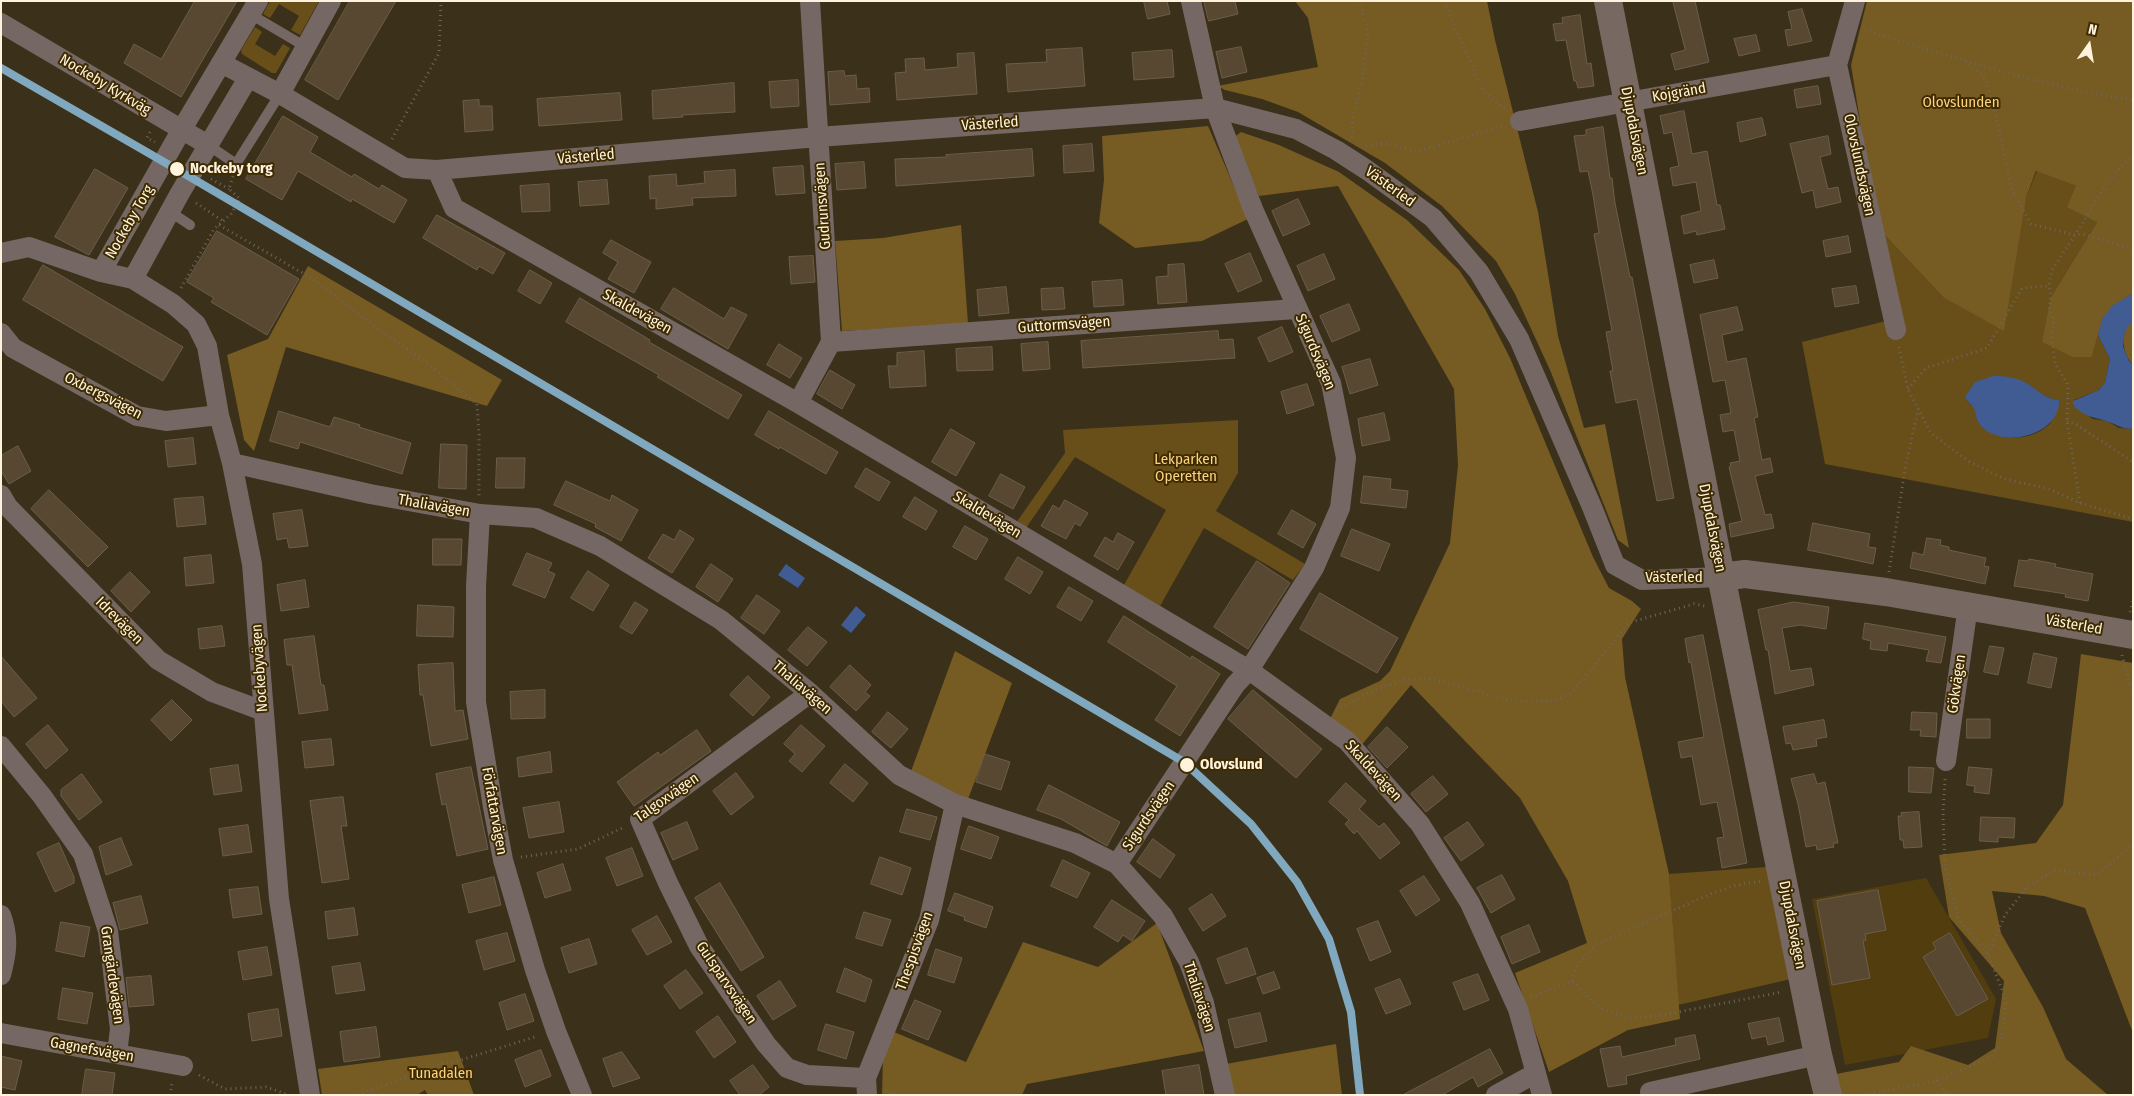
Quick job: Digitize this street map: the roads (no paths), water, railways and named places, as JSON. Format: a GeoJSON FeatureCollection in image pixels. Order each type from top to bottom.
{"type":"FeatureCollection","features":[{"type":"Feature","properties":{"kind":"street"},"geometry":{"type":"LineString","coordinates":[[280,94],[331,1]]}},
{"type":"Feature","properties":{"kind":"street","name":"Gudrunsvägen"},"geometry":{"type":"LineString","coordinates":[[810,1],[831,342]]}},
{"type":"Feature","properties":{"kind":"street","name":"Sigurdsvägen"},"geometry":{"type":"LineString","coordinates":[[1117,864],[1235,684],[1249,670],[1314,568],[1340,508],[1346,458],[1331,383],[1253,209],[1215,108],[1191,1]]}},
{"type":"Feature","properties":{"kind":"street","name":"Djupdalsvägen"},"geometry":{"type":"LineString","coordinates":[[1608,1],[1721,577],[1828,1095]]}},
{"type":"Feature","properties":{"kind":"street","name":"Olovslundsvägen"},"geometry":{"type":"LineString","coordinates":[[1855,1],[1837,65],[1896,330]]}},
{"type":"Feature","properties":{"kind":"street","name":"Nockeby Torg"},"geometry":{"type":"LineString","coordinates":[[248,78],[132,279],[101,272],[254,8]]}},
{"type":"Feature","properties":{"kind":"street","name":"Nockeby Kyrkväg"},"geometry":{"type":"LineString","coordinates":[[1,23],[208,145]]}},
{"type":"Feature","properties":{"kind":"street"},"geometry":{"type":"LineString","coordinates":[[221,63],[280,94],[405,168],[437,170]]}},
{"type":"Feature","properties":{"kind":"street","name":"Kojgränd"},"geometry":{"type":"LineString","coordinates":[[1520,121],[1837,65]]}},
{"type":"Feature","properties":{"kind":"street","name":"Västerled"},"geometry":{"type":"LineString","coordinates":[[437,170],[818,137],[1215,108],[1296,129],[1344,149],[1371,173],[1433,218],[1479,272],[1518,340],[1615,565],[1642,580],[1721,577],[1746,574],[1886,592],[2129,634]]}},
{"type":"Feature","properties":{"kind":"street","name":"Skaldevägen"},"geometry":{"type":"LineString","coordinates":[[437,170],[454,208],[798,403],[1249,670],[1347,740],[1420,824],[1470,903],[1515,1002],[1542,1095]]}},
{"type":"Feature","properties":{"kind":"street"},"geometry":{"type":"LineString","coordinates":[[1,253],[29,247],[101,272]]}},
{"type":"Feature","properties":{"kind":"street","name":"Nockebyvägen"},"geometry":{"type":"LineString","coordinates":[[132,279],[172,304],[196,324],[206,346],[219,416],[232,463],[252,564],[279,898],[310,1095]]}},
{"type":"Feature","properties":{"kind":"street","name":"Guttormsvägen"},"geometry":{"type":"LineString","coordinates":[[831,342],[1296,308]]}},
{"type":"Feature","properties":{"kind":"street","name":"Oxbergsvägen"},"geometry":{"type":"LineString","coordinates":[[1,333],[13,348],[137,416],[166,421],[219,416]]}},
{"type":"Feature","properties":{"kind":"street"},"geometry":{"type":"LineString","coordinates":[[798,403],[831,342]]}},
{"type":"Feature","properties":{"kind":"street","name":"Thaliavägen"},"geometry":{"type":"LineString","coordinates":[[232,463],[370,494],[480,514],[536,518],[600,546],[721,620],[810,693],[899,775],[955,804],[1075,843],[1117,864],[1163,916],[1189,962],[1204,1004],[1225,1095]]}},
{"type":"Feature","properties":{"kind":"street","name":"Idrevägen"},"geometry":{"type":"LineString","coordinates":[[1,495],[8,507],[158,660],[212,692],[263,711]]}},
{"type":"Feature","properties":{"kind":"street","name":"Författarvägen"},"geometry":{"type":"LineString","coordinates":[[480,514],[476,586],[476,702],[503,860],[535,970],[556,1031],[582,1095]]}},
{"type":"Feature","properties":{"kind":"street","name":"Gökvägen"},"geometry":{"type":"LineString","coordinates":[[1946,761],[1968,606]]}},
{"type":"Feature","properties":{"kind":"street","name":"Talgoxvägen"},"geometry":{"type":"LineString","coordinates":[[640,819],[810,693]]}},
{"type":"Feature","properties":{"kind":"street","name":"Grangärdevägen"},"geometry":{"type":"LineString","coordinates":[[1,746],[42,796],[83,854],[108,931],[120,1029],[117,1054]]}},
{"type":"Feature","properties":{"kind":"street","name":"Thespisvägen"},"geometry":{"type":"LineString","coordinates":[[867,1086],[929,920],[955,804]]}},
{"type":"Feature","properties":{"kind":"street","name":"Gulsparvsvägen"},"geometry":{"type":"LineString","coordinates":[[640,819],[668,883],[699,946],[766,1044],[787,1068],[807,1075],[867,1086]]}},
{"type":"Feature","properties":{"kind":"street"},"geometry":{"type":"LineString","coordinates":[[1,914],[7,932],[6,956],[1,974]]}},
{"type":"Feature","properties":{"kind":"street","name":"Gagnefsvägen"},"geometry":{"type":"LineString","coordinates":[[1,1034],[183,1066]]}},
{"type":"Feature","properties":{"kind":"street"},"geometry":{"type":"LineString","coordinates":[[1650,1092],[1818,1054]]}},
{"type":"Feature","properties":{"kind":"street"},"geometry":{"type":"LineString","coordinates":[[1496,1095],[1536,1073]]}},
{"type":"Feature","properties":{"kind":"lane"},"geometry":{"type":"LineString","coordinates":[[254,8],[306,47]]}},
{"type":"Feature","properties":{"kind":"lane"},"geometry":{"type":"LineString","coordinates":[[208,145],[236,164],[280,94]]}},
{"type":"Feature","properties":{"kind":"lane"},"geometry":{"type":"LineString","coordinates":[[169,212],[190,224]]}},
{"type":"Feature","properties":{"kind":"water"},"geometry":{"type":"Polygon","coordinates":[[[2133,293],[2133,320],[2125,331],[2123,346],[2129,361],[2133,365],[2133,429],[2129,429],[2084,414],[2073,405],[2073,401],[2099,390],[2105,382],[2110,359],[2098,335],[2102,319],[2112,306],[2133,293]]]}},
{"type":"Feature","properties":{"kind":"water"},"geometry":{"type":"Polygon","coordinates":[[[1993,376],[2020,380],[2046,396],[2059,400],[2057,412],[2050,423],[2027,436],[2013,438],[1988,432],[1977,420],[1973,407],[1965,397],[1975,382],[1993,376]]]}},
{"type":"Feature","properties":{"kind":"water"},"geometry":{"type":"Polygon","coordinates":[[[786,564],[805,578],[798,588],[778,575],[786,564]]]}},
{"type":"Feature","properties":{"kind":"water"},"geometry":{"type":"Polygon","coordinates":[[[856,606],[866,615],[851,633],[841,625],[856,606]]]}},
{"type":"Feature","properties":{"kind":"place","name":"Nockeby torg"},"geometry":{"type":"Point","coordinates":[177,169]}},
{"type":"Feature","properties":{"kind":"place","name":"Olovslund"},"geometry":{"type":"Point","coordinates":[1187,765]}},
{"type":"Feature","properties":{"kind":"park label","name":"Olovslunden"},"geometry":{"type":"Point","coordinates":[1961,103]}},
{"type":"Feature","properties":{"kind":"park label","name":"Lekparken Operetten"},"geometry":{"type":"Point","coordinates":[1186,468]}},
{"type":"Feature","properties":{"kind":"park label","name":"Tunadalen"},"geometry":{"type":"Point","coordinates":[441,1074]}}]}
